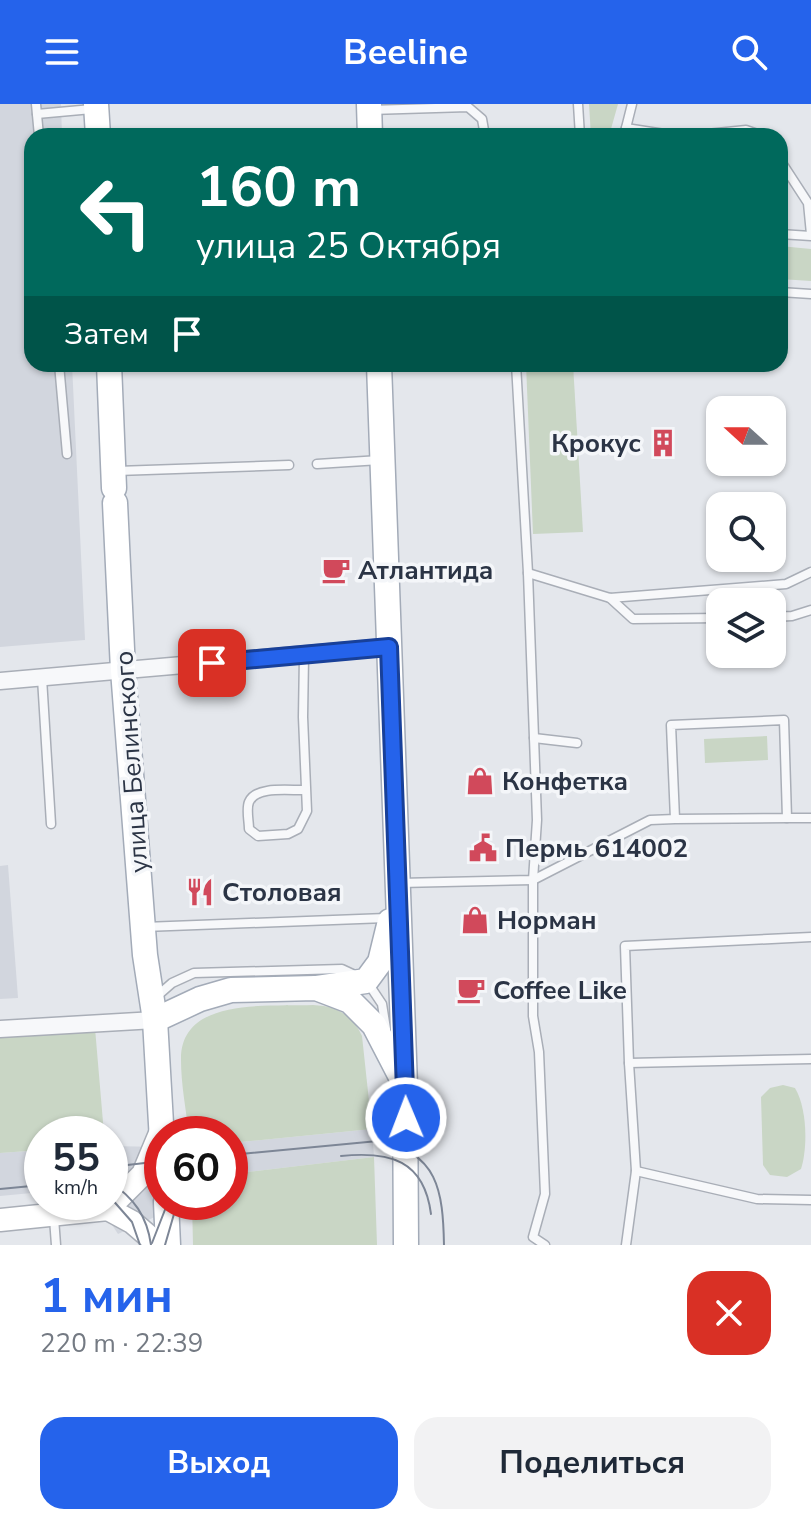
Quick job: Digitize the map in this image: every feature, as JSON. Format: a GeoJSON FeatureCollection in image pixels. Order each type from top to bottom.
{"type":"FeatureCollection","features":[{"type":"Feature","properties":{"kind":"main road"},"geometry":{"type":"LineString","coordinates":[[96,106],[97,128]]}},
{"type":"Feature","properties":{"kind":"main road"},"geometry":{"type":"LineString","coordinates":[[369,107],[370,128]]}},
{"type":"Feature","properties":{"kind":"main road","name":"улица Белинского"},"geometry":{"type":"LineString","coordinates":[[109,372],[123,670],[161,1116]]}},
{"type":"Feature","properties":{"kind":"main road"},"geometry":{"type":"LineString","coordinates":[[379,372],[398,883],[395,917],[405,1086],[406,1245]]}},
{"type":"Feature","properties":{"kind":"main road"},"geometry":{"type":"LineString","coordinates":[[154,1010],[231,990],[316,988],[366,981],[380,962],[395,917]]}},
{"type":"Feature","properties":{"kind":"main road"},"geometry":{"type":"LineString","coordinates":[[316,988],[350,1001],[374,1025],[391,1053],[405,1086]]}},
{"type":"Feature","properties":{"kind":"main road"},"geometry":{"type":"LineString","coordinates":[[128,1189],[144,1172]]}},
{"type":"Feature","properties":{"kind":"main road"},"geometry":{"type":"LineString","coordinates":[[0,1220],[24,1217]]}},
{"type":"Feature","properties":{"kind":"main road"},"geometry":{"type":"LineString","coordinates":[[128,1220],[159,1245]]}},
{"type":"Feature","properties":{"kind":"main road"},"geometry":{"type":"LineString","coordinates":[[167,1220],[168,1245]]}},
{"type":"Feature","properties":{"kind":"street"},"geometry":{"type":"LineString","coordinates":[[0,681],[389,647]]}},
{"type":"Feature","properties":{"kind":"street"},"geometry":{"type":"LineString","coordinates":[[0,1029],[154,1010]]}},
{"type":"Feature","properties":{"kind":"lane"},"geometry":{"type":"LineString","coordinates":[[36,104],[38,128]]}},
{"type":"Feature","properties":{"kind":"lane"},"geometry":{"type":"LineString","coordinates":[[578,104],[580,128]]}},
{"type":"Feature","properties":{"kind":"lane"},"geometry":{"type":"LineString","coordinates":[[626,128],[632,104]]}},
{"type":"Feature","properties":{"kind":"lane"},"geometry":{"type":"LineString","coordinates":[[37,114],[96,106]]}},
{"type":"Feature","properties":{"kind":"lane"},"geometry":{"type":"LineString","coordinates":[[369,107],[468,107],[482,119],[484,128]]}},
{"type":"Feature","properties":{"kind":"lane"},"geometry":{"type":"LineString","coordinates":[[788,171],[810,202],[811,235],[788,234]]}},
{"type":"Feature","properties":{"kind":"lane"},"geometry":{"type":"LineString","coordinates":[[788,293],[811,294]]}},
{"type":"Feature","properties":{"kind":"lane"},"geometry":{"type":"LineString","coordinates":[[60,372],[67,454]]}},
{"type":"Feature","properties":{"kind":"lane"},"geometry":{"type":"LineString","coordinates":[[516,372],[537,820],[533,880],[533,1016],[539,1052],[545,1194],[533,1237],[545,1245]]}},
{"type":"Feature","properties":{"kind":"lane"},"geometry":{"type":"LineString","coordinates":[[317,464],[382,459]]}},
{"type":"Feature","properties":{"kind":"lane"},"geometry":{"type":"LineString","coordinates":[[114,487],[289,465]]}},
{"type":"Feature","properties":{"kind":"lane"},"geometry":{"type":"LineString","coordinates":[[528,573],[610,598],[786,584],[811,572]]}},
{"type":"Feature","properties":{"kind":"lane"},"geometry":{"type":"LineString","coordinates":[[659,581],[662,593]]}},
{"type":"Feature","properties":{"kind":"lane"},"geometry":{"type":"LineString","coordinates":[[610,598],[633,619],[706,618]]}},
{"type":"Feature","properties":{"kind":"lane"},"geometry":{"type":"LineString","coordinates":[[786,616],[811,610]]}},
{"type":"Feature","properties":{"kind":"lane"},"geometry":{"type":"LineString","coordinates":[[304,656],[307,811],[298,829],[288,834],[258,836],[249,829],[248,803],[253,796],[262,792],[306,790]]}},
{"type":"Feature","properties":{"kind":"lane"},"geometry":{"type":"LineString","coordinates":[[42,677],[51,824]]}},
{"type":"Feature","properties":{"kind":"lane"},"geometry":{"type":"LineString","coordinates":[[675,819],[671,725],[784,720],[787,818]]}},
{"type":"Feature","properties":{"kind":"lane"},"geometry":{"type":"LineString","coordinates":[[534,738],[577,743]]}},
{"type":"Feature","properties":{"kind":"lane"},"geometry":{"type":"LineString","coordinates":[[398,883],[533,880],[650,820],[811,818]]}},
{"type":"Feature","properties":{"kind":"lane"},"geometry":{"type":"LineString","coordinates":[[143,927],[395,917]]}},
{"type":"Feature","properties":{"kind":"lane"},"geometry":{"type":"LineString","coordinates":[[626,1245],[636,1171],[625,946],[811,937]]}},
{"type":"Feature","properties":{"kind":"lane"},"geometry":{"type":"LineString","coordinates":[[154,1010],[172,983],[194,973],[342,969],[366,981],[382,1004],[391,1053]]}},
{"type":"Feature","properties":{"kind":"lane"},"geometry":{"type":"LineString","coordinates":[[629,1063],[811,1059]]}},
{"type":"Feature","properties":{"kind":"lane"},"geometry":{"type":"LineString","coordinates":[[636,1171],[757,1199],[811,1200]]}},
{"type":"Feature","properties":{"kind":"lane"},"geometry":{"type":"LineString","coordinates":[[54,1220],[56,1245]]}},
{"type":"Feature","properties":{"kind":"shaded area"},"geometry":{"type":"Polygon","coordinates":[[[0,104],[61,104],[62,128],[24,128],[24,372],[72,372],[85,640],[0,647],[0,104]]]}},
{"type":"Feature","properties":{"kind":"shaded area"},"geometry":{"type":"Polygon","coordinates":[[[8,865],[18,998],[0,999],[0,866],[8,865]]]}},
{"type":"Feature","properties":{"kind":"shaded area"},"geometry":{"type":"Polygon","coordinates":[[[372,1129],[374,1157],[248,1172],[248,1141],[372,1129]]]}},
{"type":"Feature","properties":{"kind":"shaded area"},"geometry":{"type":"Polygon","coordinates":[[[128,1146],[144,1147],[144,1220],[148,1220],[118,1234],[109,1220],[128,1220],[128,1146]]]}},
{"type":"Feature","properties":{"kind":"shaded area"},"geometry":{"type":"Polygon","coordinates":[[[24,1151],[24,1194],[0,1196],[0,1153],[24,1151]]]}},
{"type":"Feature","properties":{"kind":"green space"},"geometry":{"type":"Polygon","coordinates":[[[589,104],[618,104],[611,128],[590,128],[589,104]]]}},
{"type":"Feature","properties":{"kind":"green space"},"geometry":{"type":"Polygon","coordinates":[[[788,247],[811,249],[811,281],[788,280],[788,247]]]}},
{"type":"Feature","properties":{"kind":"green space"},"geometry":{"type":"Polygon","coordinates":[[[526,372],[573,372],[583,532],[533,534],[526,372]]]}},
{"type":"Feature","properties":{"kind":"green space"},"geometry":{"type":"Polygon","coordinates":[[[767,736],[768,760],[705,763],[704,739],[767,736]]]}},
{"type":"Feature","properties":{"kind":"green space"},"geometry":{"type":"Polygon","coordinates":[[[252,1006],[329,1007],[353,1022],[362,1036],[372,1129],[248,1141],[248,1116],[187,1116],[181,1060],[185,1039],[195,1025],[211,1015],[252,1006]]]}},
{"type":"Feature","properties":{"kind":"green space"},"geometry":{"type":"Polygon","coordinates":[[[95,1028],[102,1116],[24,1116],[24,1151],[0,1153],[0,1036],[95,1028]]]}},
{"type":"Feature","properties":{"kind":"green space"},"geometry":{"type":"Polygon","coordinates":[[[783,1085],[795,1088],[802,1106],[805,1128],[801,1169],[787,1177],[770,1175],[763,1165],[761,1097],[770,1088],[783,1085]]]}},
{"type":"Feature","properties":{"kind":"green space"},"geometry":{"type":"Polygon","coordinates":[[[374,1157],[377,1245],[193,1245],[192,1220],[248,1220],[248,1172],[374,1157]]]}},
{"type":"Feature","properties":{"kind":"tram line"},"geometry":{"type":"LineString","coordinates":[[248,1153],[378,1141],[398,1146],[413,1154],[433,1177],[442,1208],[444,1245]]}},
{"type":"Feature","properties":{"kind":"tram line"},"geometry":{"type":"LineString","coordinates":[[341,1156],[375,1155],[402,1163],[421,1181],[431,1214]]}},
{"type":"Feature","properties":{"kind":"tram line"},"geometry":{"type":"LineString","coordinates":[[128,1165],[144,1163]]}},
{"type":"Feature","properties":{"kind":"tram line"},"geometry":{"type":"LineString","coordinates":[[0,1189],[24,1187]]}},
{"type":"Feature","properties":{"kind":"tram line"},"geometry":{"type":"LineString","coordinates":[[128,1197],[146,1225],[151,1245]]}},
{"type":"Feature","properties":{"kind":"tram line"},"geometry":{"type":"LineString","coordinates":[[128,1217],[140,1245]]}},
{"type":"Feature","properties":{"kind":"tram line"},"geometry":{"type":"LineString","coordinates":[[152,1243],[161,1220]]}},
{"type":"Feature","properties":{"kind":"tram line"},"geometry":{"type":"LineString","coordinates":[[165,1245],[172,1220]]}},
{"type":"Feature","properties":{"kind":"place","name":"Крокус"},"geometry":{"type":"Point","coordinates":[663,443]}},
{"type":"Feature","properties":{"kind":"place","name":"Атлантида"},"geometry":{"type":"Point","coordinates":[336,570]}},
{"type":"Feature","properties":{"kind":"place","name":"Конфетка"},"geometry":{"type":"Point","coordinates":[480,781]}},
{"type":"Feature","properties":{"kind":"place","name":"Пермь 614002"},"geometry":{"type":"Point","coordinates":[483,848]}},
{"type":"Feature","properties":{"kind":"place","name":"Столовая"},"geometry":{"type":"Point","coordinates":[200,892]}},
{"type":"Feature","properties":{"kind":"place","name":"Норман"},"geometry":{"type":"Point","coordinates":[475,920]}},
{"type":"Feature","properties":{"kind":"place","name":"Coffee Like"},"geometry":{"type":"Point","coordinates":[471,990]}},
{"type":"Feature","properties":{"kind":"route"},"geometry":{"type":"LineString","coordinates":[[212,663],[389,647],[406,1118]]}}]}
